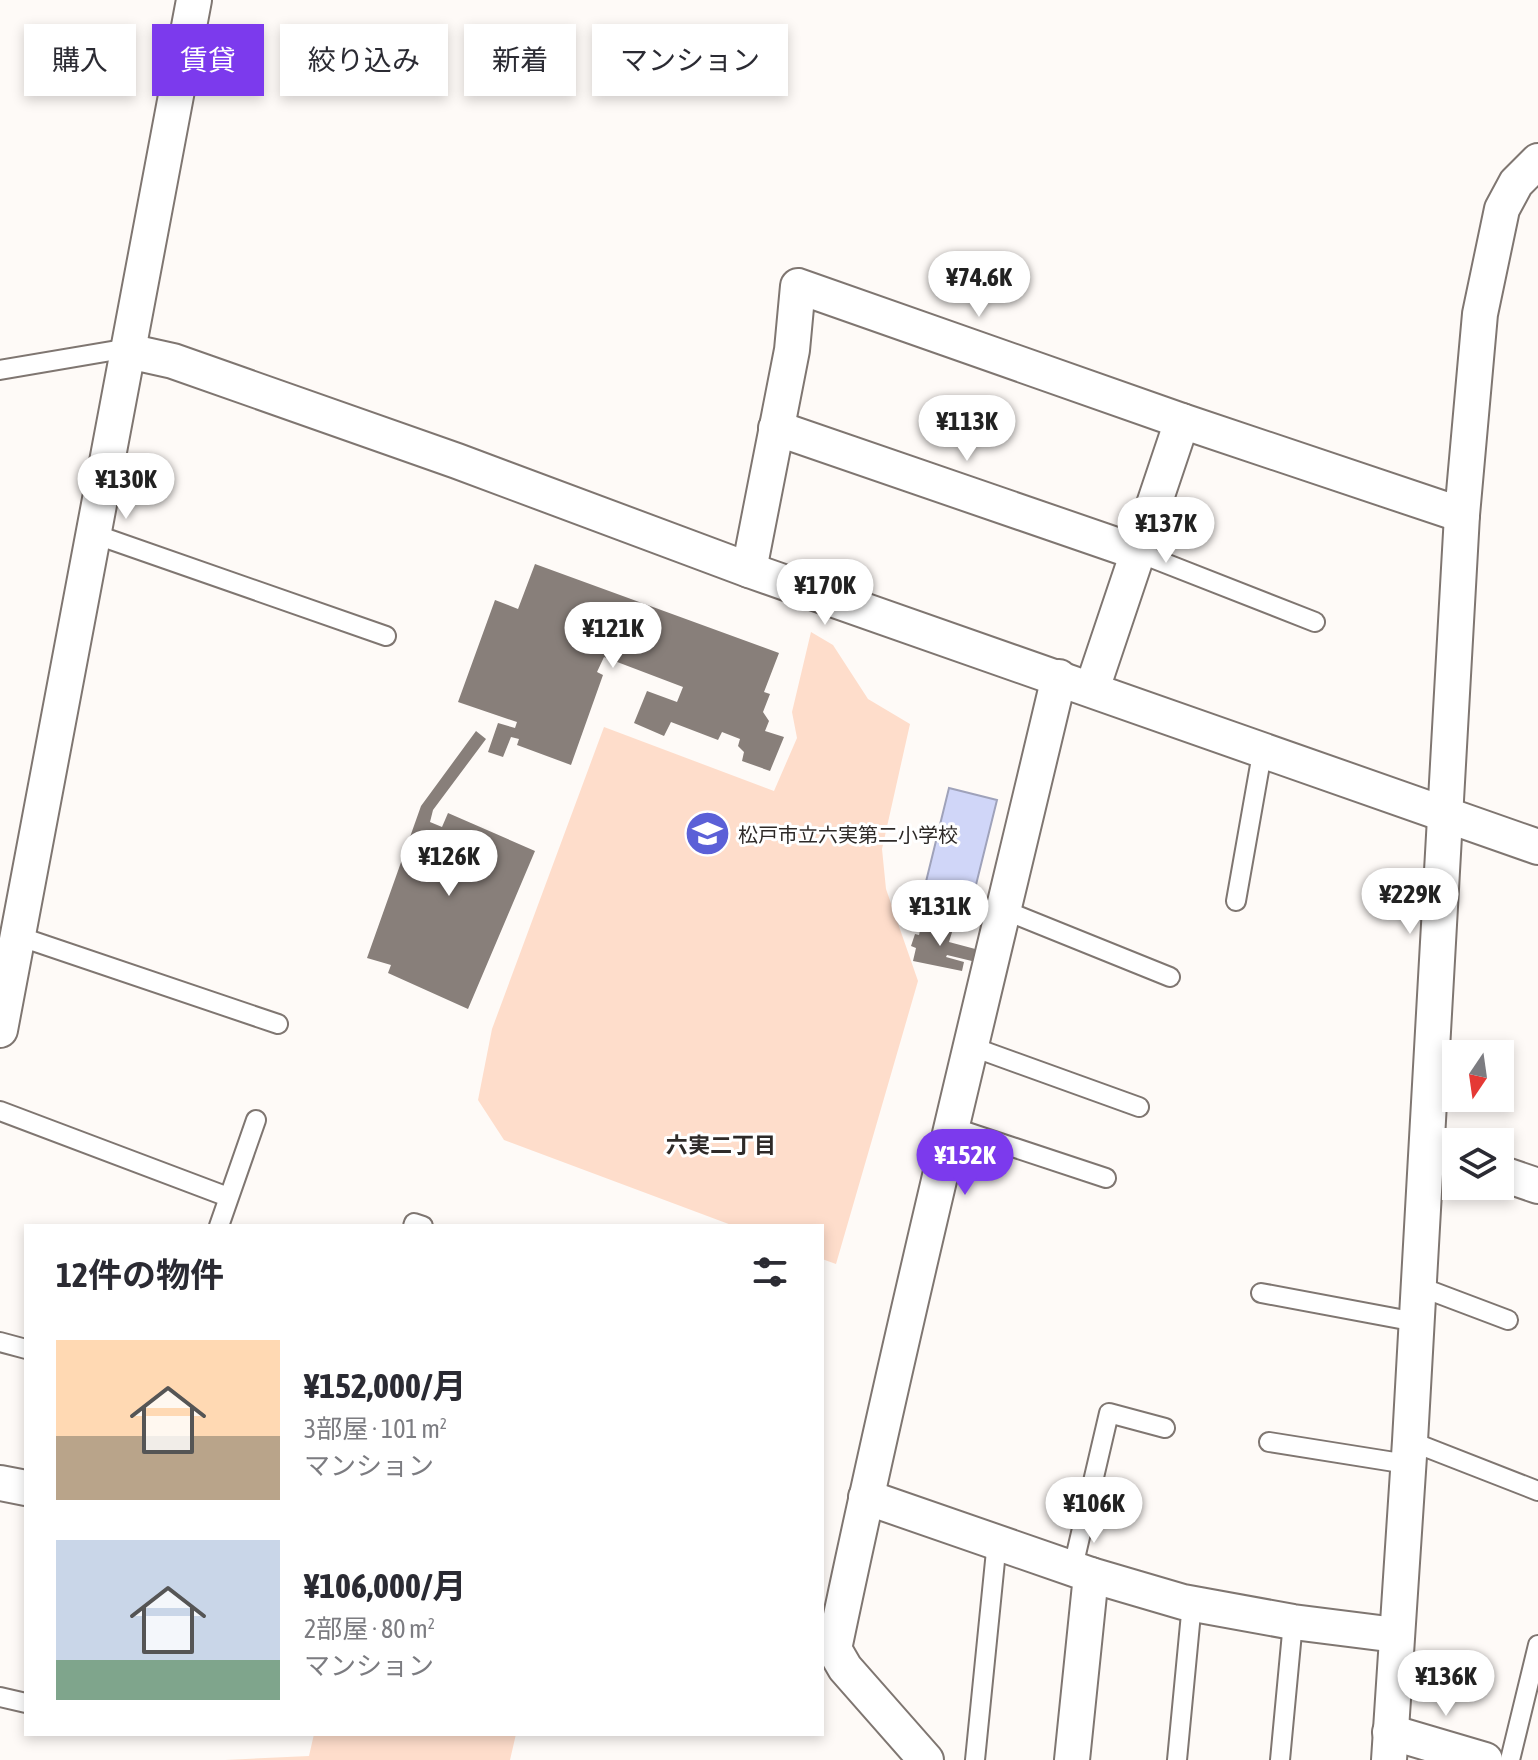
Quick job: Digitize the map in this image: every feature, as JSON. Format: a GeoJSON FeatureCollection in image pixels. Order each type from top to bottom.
{"type":"FeatureCollection","features":[{"type":"Feature","properties":{"kind":"street"},"geometry":{"type":"LineString","coordinates":[[0,1030],[194,0]]}},
{"type":"Feature","properties":{"kind":"street"},"geometry":{"type":"LineString","coordinates":[[1485,1760],[1390,1746],[1418,1286],[1441,1152],[1447,813],[1462,515],[1480,314],[1502,209],[1516,183],[1538,161]]}},
{"type":"Feature","properties":{"kind":"street"},"geometry":{"type":"LineString","coordinates":[[749,570],[792,350],[798,286],[1182,421],[1462,515]]}},
{"type":"Feature","properties":{"kind":"street"},"geometry":{"type":"LineString","coordinates":[[128,349],[188,366],[457,461],[749,570],[1538,847]]}},
{"type":"Feature","properties":{"kind":"street"},"geometry":{"type":"LineString","coordinates":[[1092,689],[1182,421]]}},
{"type":"Feature","properties":{"kind":"street"},"geometry":{"type":"LineString","coordinates":[[776,428],[1139,553]]}},
{"type":"Feature","properties":{"kind":"street"},"geometry":{"type":"LineString","coordinates":[[926,1760],[828,1648],[1059,677]]}},
{"type":"Feature","properties":{"kind":"street"},"geometry":{"type":"LineString","coordinates":[[1514,1178],[1538,1186]]}},
{"type":"Feature","properties":{"kind":"street"},"geometry":{"type":"LineString","coordinates":[[0,1483],[24,1488]]}},
{"type":"Feature","properties":{"kind":"street"},"geometry":{"type":"LineString","coordinates":[[866,1497],[1082,1571],[1192,1603],[1293,1622],[1396,1635]]}},
{"type":"Feature","properties":{"kind":"street"},"geometry":{"type":"LineString","coordinates":[[1072,1760],[1082,1571]]}},
{"type":"Feature","properties":{"kind":"lane"},"geometry":{"type":"LineString","coordinates":[[0,370],[128,349]]}},
{"type":"Feature","properties":{"kind":"lane"},"geometry":{"type":"LineString","coordinates":[[94,534],[386,636]]}},
{"type":"Feature","properties":{"kind":"lane"},"geometry":{"type":"LineString","coordinates":[[1139,553],[1315,622]]}},
{"type":"Feature","properties":{"kind":"lane"},"geometry":{"type":"LineString","coordinates":[[1236,901],[1263,748]]}},
{"type":"Feature","properties":{"kind":"lane"},"geometry":{"type":"LineString","coordinates":[[1004,910],[1170,977]]}},
{"type":"Feature","properties":{"kind":"lane"},"geometry":{"type":"LineString","coordinates":[[18,936],[278,1024]]}},
{"type":"Feature","properties":{"kind":"lane"},"geometry":{"type":"LineString","coordinates":[[970,1046],[1139,1107]]}},
{"type":"Feature","properties":{"kind":"lane"},"geometry":{"type":"LineString","coordinates":[[0,1111],[228,1197]]}},
{"type":"Feature","properties":{"kind":"lane"},"geometry":{"type":"LineString","coordinates":[[220,1224],[256,1120]]}},
{"type":"Feature","properties":{"kind":"lane"},"geometry":{"type":"LineString","coordinates":[[952,1127],[1106,1178]]}},
{"type":"Feature","properties":{"kind":"lane"},"geometry":{"type":"LineString","coordinates":[[1418,1286],[1508,1320]]}},
{"type":"Feature","properties":{"kind":"lane"},"geometry":{"type":"LineString","coordinates":[[1261,1293],[1416,1322]]}},
{"type":"Feature","properties":{"kind":"lane"},"geometry":{"type":"LineString","coordinates":[[0,1342],[24,1348]]}},
{"type":"Feature","properties":{"kind":"lane"},"geometry":{"type":"LineString","coordinates":[[1082,1571],[1109,1413],[1165,1428]]}},
{"type":"Feature","properties":{"kind":"lane"},"geometry":{"type":"LineString","coordinates":[[1269,1442],[1408,1452],[1538,1491]]}},
{"type":"Feature","properties":{"kind":"lane"},"geometry":{"type":"LineString","coordinates":[[975,1760],[997,1541]]}},
{"type":"Feature","properties":{"kind":"lane"},"geometry":{"type":"LineString","coordinates":[[1177,1760],[1192,1603]]}},
{"type":"Feature","properties":{"kind":"lane"},"geometry":{"type":"LineString","coordinates":[[1280,1760],[1293,1622]]}},
{"type":"Feature","properties":{"kind":"lane"},"geometry":{"type":"LineString","coordinates":[[1510,1760],[1538,1645]]}},
{"type":"Feature","properties":{"kind":"lane"},"geometry":{"type":"LineString","coordinates":[[0,1697],[24,1703]]}},
{"type":"Feature","properties":{"kind":"shaded area"},"geometry":{"type":"Polygon","coordinates":[[[811,632],[833,645],[868,699],[910,724],[882,849],[886,889],[918,981],[836,1264],[824,1260],[824,1224],[729,1224],[504,1140],[478,1100],[492,1029],[604,727],[774,791],[797,738],[792,712],[811,632]]]}},
{"type":"Feature","properties":{"kind":"shaded area"},"geometry":{"type":"Polygon","coordinates":[[[314,1736],[516,1736],[510,1760],[225,1760],[309,1756],[314,1736]]]}},
{"type":"Feature","properties":{"kind":"water"},"geometry":{"type":"Polygon","coordinates":[[[949,788],[997,800],[968,917],[920,906],[949,788]]]}},
{"type":"Feature","properties":{"kind":"building"},"geometry":{"type":"Polygon","coordinates":[[[535,564],[779,653],[764,692],[770,694],[763,712],[769,721],[765,731],[784,737],[770,771],[742,761],[744,752],[738,746],[740,739],[722,732],[718,740],[671,722],[664,736],[634,723],[647,691],[677,702],[683,687],[604,657],[597,672],[603,675],[571,765],[517,745],[519,739],[511,737],[503,757],[488,752],[498,723],[515,728],[517,722],[458,702],[495,600],[518,609],[535,564]]]}},
{"type":"Feature","properties":{"kind":"building"},"geometry":{"type":"Polygon","coordinates":[[[476,731],[486,739],[433,810],[430,822],[442,827],[448,813],[535,851],[468,1009],[388,973],[391,965],[367,958],[421,806],[476,731]]]}},
{"type":"Feature","properties":{"kind":"building"},"geometry":{"type":"Polygon","coordinates":[[[922,922],[953,929],[949,942],[979,950],[976,962],[947,955],[964,962],[962,971],[913,961],[916,948],[911,946],[915,934],[919,935],[922,922]]]}},
{"type":"Feature","properties":{"kind":"place","name":"松戸市立六実第二小学校"},"geometry":{"type":"Point","coordinates":[707,834]}},
{"type":"Feature","properties":{"kind":"district","name":"六実二丁目"},"geometry":{"type":"Point","coordinates":[721,1145]}}]}
